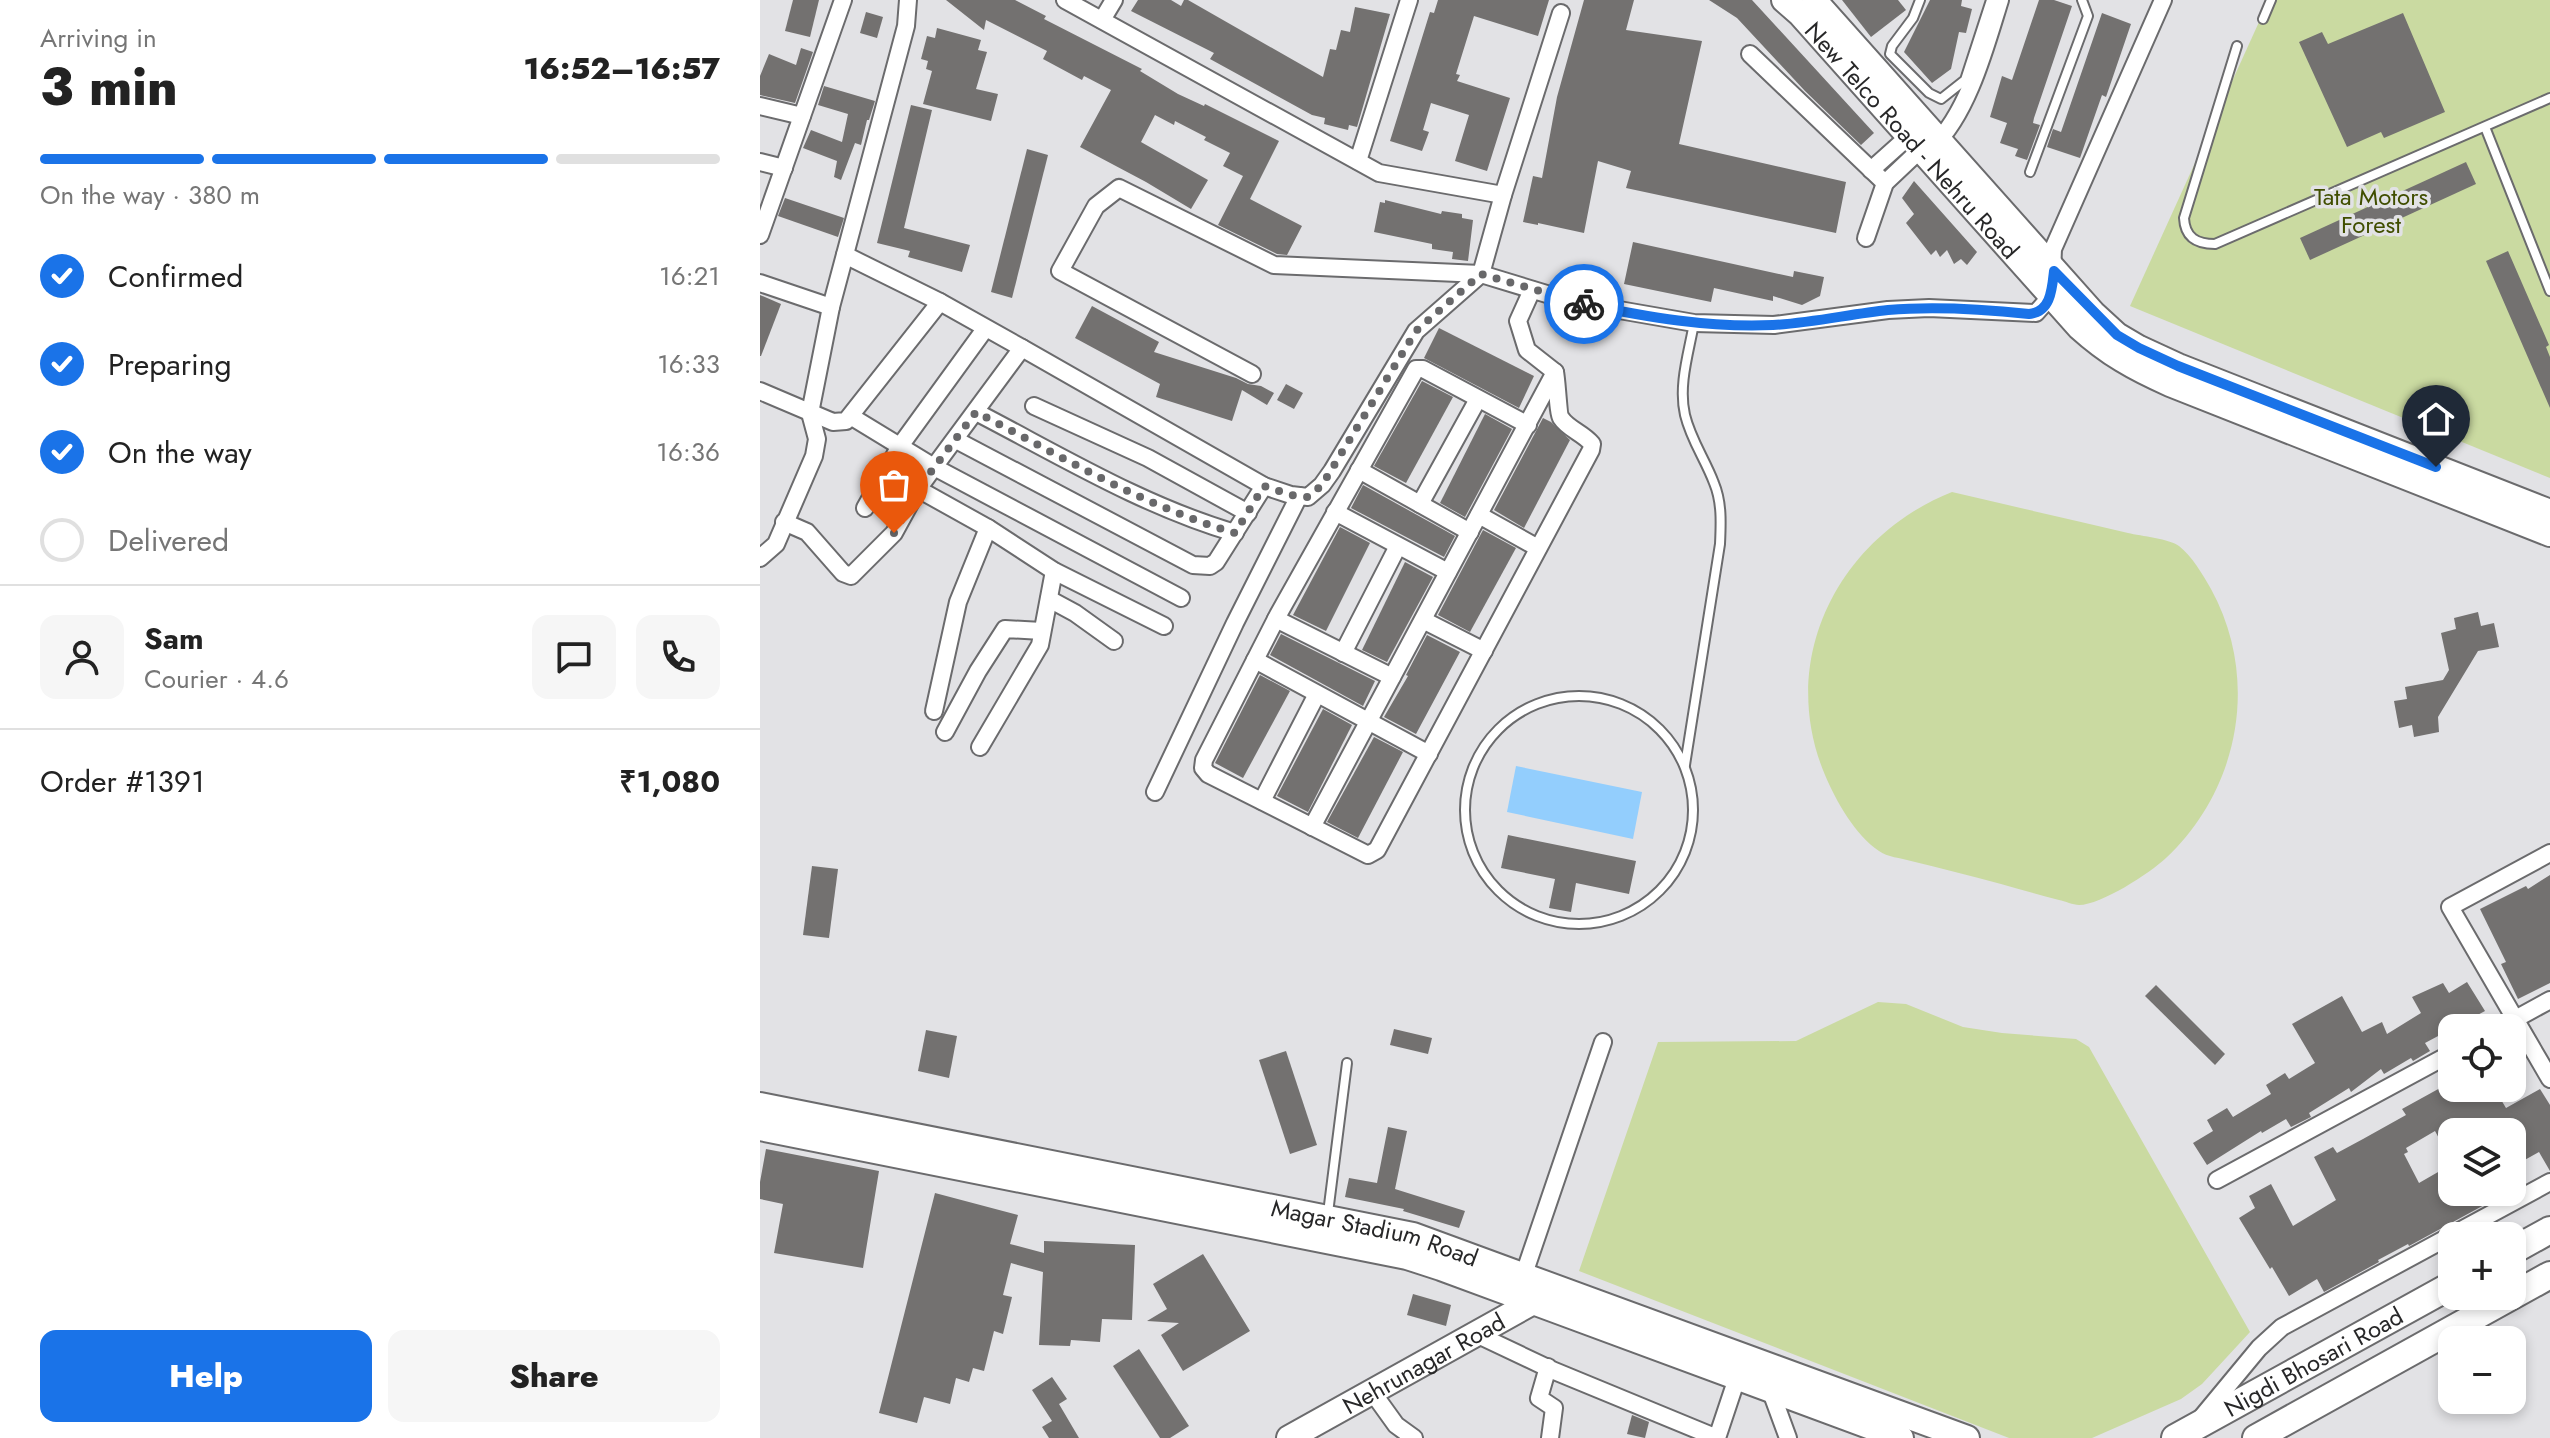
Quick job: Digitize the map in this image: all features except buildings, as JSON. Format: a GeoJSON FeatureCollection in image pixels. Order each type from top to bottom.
{"type":"FeatureCollection","features":[{"type":"Feature","properties":{"kind":"main road"},"geometry":{"type":"LineString","coordinates":[[2526,1243],[2550,1230]]}},
{"type":"Feature","properties":{"kind":"main road","name":"Nigdi Bhosari Road"},"geometry":{"type":"LineString","coordinates":[[2256,1438],[2550,1275]]}},
{"type":"Feature","properties":{"kind":"main road","name":"Nigdi Bhosari Road"},"geometry":{"type":"LineString","coordinates":[[2184,1433],[2438,1293]]}},
{"type":"Feature","properties":{"kind":"street"},"geometry":{"type":"LineString","coordinates":[[760,235],[843,0]]}},
{"type":"Feature","properties":{"kind":"street"},"geometry":{"type":"LineString","coordinates":[[760,558],[776,544],[814,456],[817,439],[810,413],[831,307],[906,26],[908,0]]}},
{"type":"Feature","properties":{"kind":"street"},"geometry":{"type":"LineString","coordinates":[[1065,0],[1379,173],[1503,195]]}},
{"type":"Feature","properties":{"kind":"street"},"geometry":{"type":"LineString","coordinates":[[1102,20],[1114,0]]}},
{"type":"Feature","properties":{"kind":"street"},"geometry":{"type":"LineString","coordinates":[[1358,161],[1409,0]]}},
{"type":"Feature","properties":{"kind":"street","name":"New Telco Road - Nehru Road"},"geometry":{"type":"LineString","coordinates":[[1784,0],[1924,145],[2117,335],[2178,366],[2550,512]]}},
{"type":"Feature","properties":{"kind":"street","name":"New Telco Road - Nehru Road"},"geometry":{"type":"LineString","coordinates":[[1814,0],[1924,145],[2051,296],[2105,351],[2129,366],[2170,384],[2550,534]]}},
{"type":"Feature","properties":{"kind":"street"},"geometry":{"type":"LineString","coordinates":[[1866,238],[1885,183],[1959,109],[1979,68],[2000,0]]}},
{"type":"Feature","properties":{"kind":"street"},"geometry":{"type":"LineString","coordinates":[[1252,374],[1060,271],[1096,206],[1119,188],[1274,265],[1481,274],[1573,302],[1694,323],[1774,325],[1888,310],[1929,308],[2036,313],[2051,296],[2053,249],[2163,0]]}},
{"type":"Feature","properties":{"kind":"street"},"geometry":{"type":"LineString","coordinates":[[845,255],[940,302],[1264,486],[1308,497],[1322,485],[1416,331],[1481,274],[1561,13]]}},
{"type":"Feature","properties":{"kind":"street"},"geometry":{"type":"LineString","coordinates":[[1750,54],[1885,183]]}},
{"type":"Feature","properties":{"kind":"street"},"geometry":{"type":"LineString","coordinates":[[760,106],[802,116]]}},
{"type":"Feature","properties":{"kind":"street"},"geometry":{"type":"LineString","coordinates":[[1871,170],[1924,145]]}},
{"type":"Feature","properties":{"kind":"street"},"geometry":{"type":"LineString","coordinates":[[760,162],[784,168]]}},
{"type":"Feature","properties":{"kind":"street"},"geometry":{"type":"LineString","coordinates":[[760,283],[831,307]]}},
{"type":"Feature","properties":{"kind":"street"},"geometry":{"type":"LineString","coordinates":[[1528,425],[1423,369],[1416,369],[1276,619],[1204,760],[1203,768],[1208,774],[1368,855],[1377,850],[1591,450],[1592,444],[1587,437],[1562,420],[1558,412],[1560,397],[1555,372],[1527,350],[1518,321],[1532,290]]}},
{"type":"Feature","properties":{"kind":"street"},"geometry":{"type":"LineString","coordinates":[[760,391],[840,423],[852,417],[940,302]]}},
{"type":"Feature","properties":{"kind":"street"},"geometry":{"type":"LineString","coordinates":[[865,508],[900,446],[985,329]]}},
{"type":"Feature","properties":{"kind":"street"},"geometry":{"type":"LineString","coordinates":[[784,522],[807,532],[843,573],[851,576],[894,533],[918,489],[1022,348]]}},
{"type":"Feature","properties":{"kind":"street"},"geometry":{"type":"LineString","coordinates":[[1312,827],[1555,372]]}},
{"type":"Feature","properties":{"kind":"street"},"geometry":{"type":"LineString","coordinates":[[1420,504],[1478,399]]}},
{"type":"Feature","properties":{"kind":"street"},"geometry":{"type":"LineString","coordinates":[[1034,406],[1148,458],[1248,513]]}},
{"type":"Feature","properties":{"kind":"street"},"geometry":{"type":"LineString","coordinates":[[976,412],[1128,492],[1193,521],[1235,533]]}},
{"type":"Feature","properties":{"kind":"street"},"geometry":{"type":"LineString","coordinates":[[852,417],[934,467],[1181,598]]}},
{"type":"Feature","properties":{"kind":"street"},"geometry":{"type":"LineString","coordinates":[[956,440],[1193,565],[1210,566],[1216,562],[1264,486]]}},
{"type":"Feature","properties":{"kind":"street"},"geometry":{"type":"LineString","coordinates":[[1359,470],[1470,532]]}},
{"type":"Feature","properties":{"kind":"street"},"geometry":{"type":"LineString","coordinates":[[918,489],[988,528],[1054,571],[1164,626]]}},
{"type":"Feature","properties":{"kind":"street"},"geometry":{"type":"LineString","coordinates":[[1155,792],[1299,496]]}},
{"type":"Feature","properties":{"kind":"street"},"geometry":{"type":"LineString","coordinates":[[1335,512],[1448,572]]}},
{"type":"Feature","properties":{"kind":"street"},"geometry":{"type":"LineString","coordinates":[[1479,515],[1538,548]]}},
{"type":"Feature","properties":{"kind":"street"},"geometry":{"type":"LineString","coordinates":[[934,711],[958,602],[988,528]]}},
{"type":"Feature","properties":{"kind":"street"},"geometry":{"type":"LineString","coordinates":[[1343,653],[1398,546]]}},
{"type":"Feature","properties":{"kind":"street"},"geometry":{"type":"LineString","coordinates":[[980,747],[1040,645],[1054,571]]}},
{"type":"Feature","properties":{"kind":"street"},"geometry":{"type":"LineString","coordinates":[[1049,599],[1114,641]]}},
{"type":"Feature","properties":{"kind":"street"},"geometry":{"type":"LineString","coordinates":[[1276,619],[1392,677]]}},
{"type":"Feature","properties":{"kind":"street"},"geometry":{"type":"LineString","coordinates":[[1423,620],[1484,651]]}},
{"type":"Feature","properties":{"kind":"street"},"geometry":{"type":"LineString","coordinates":[[945,732],[1005,629],[1042,631]]}},
{"type":"Feature","properties":{"kind":"street"},"geometry":{"type":"LineString","coordinates":[[1255,660],[1429,754]]}},
{"type":"Feature","properties":{"kind":"street"},"geometry":{"type":"LineString","coordinates":[[1262,801],[1317,694]]}},
{"type":"Feature","properties":{"kind":"street"},"geometry":{"type":"LineString","coordinates":[[2512,1014],[2450,907],[2550,853]]}},
{"type":"Feature","properties":{"kind":"street"},"geometry":{"type":"LineString","coordinates":[[2524,1014],[2550,1000]]}},
{"type":"Feature","properties":{"kind":"street"},"geometry":{"type":"LineString","coordinates":[[2526,1038],[2550,1079]]}},
{"type":"Feature","properties":{"kind":"street"},"geometry":{"type":"LineString","coordinates":[[1524,1274],[1603,1042]]}},
{"type":"Feature","properties":{"kind":"street"},"geometry":{"type":"LineString","coordinates":[[2217,1180],[2438,1061]]}},
{"type":"Feature","properties":{"kind":"street","name":"Magar Stadium Road"},"geometry":{"type":"LineString","coordinates":[[760,1105],[1413,1235],[1559,1287],[1741,1366],[1770,1389],[1901,1438]]}},
{"type":"Feature","properties":{"kind":"street","name":"Magar Stadium Road"},"geometry":{"type":"LineString","coordinates":[[760,1128],[1380,1251],[1967,1438]]}},
{"type":"Feature","properties":{"kind":"street"},"geometry":{"type":"LineString","coordinates":[[2184,1433],[2259,1348],[2282,1327],[2550,1182]]}},
{"type":"Feature","properties":{"kind":"street","name":"Nehrunagar Road"},"geometry":{"type":"LineString","coordinates":[[1289,1438],[1559,1287]]}},
{"type":"Feature","properties":{"kind":"street"},"geometry":{"type":"LineString","coordinates":[[1476,1334],[1717,1438],[1741,1366]]}},
{"type":"Feature","properties":{"kind":"street"},"geometry":{"type":"LineString","coordinates":[[1548,1367],[1539,1398],[1554,1408],[1550,1438]]}},
{"type":"Feature","properties":{"kind":"street"},"geometry":{"type":"LineString","coordinates":[[1770,1389],[1788,1438]]}},
{"type":"Feature","properties":{"kind":"street"},"geometry":{"type":"LineString","coordinates":[[1373,1393],[1396,1425],[1414,1438]]}},
{"type":"Feature","properties":{"kind":"lane"},"geometry":{"type":"LineString","coordinates":[[1920,0],[1913,18],[1892,46],[1890,54],[1929,93],[1941,99],[1965,80],[1991,0]]}},
{"type":"Feature","properties":{"kind":"lane"},"geometry":{"type":"LineString","coordinates":[[2030,172],[2088,16],[2082,0]]}},
{"type":"Feature","properties":{"kind":"lane"},"geometry":{"type":"LineString","coordinates":[[2263,19],[2271,0]]}},
{"type":"Feature","properties":{"kind":"lane"},"geometry":{"type":"LineString","coordinates":[[2237,46],[2184,218],[2191,238],[2199,244],[2215,244],[2550,98]]}},
{"type":"Feature","properties":{"kind":"lane"},"geometry":{"type":"LineString","coordinates":[[2485,127],[2550,291]]}},
{"type":"Feature","properties":{"kind":"lane"},"geometry":{"type":"LineString","coordinates":[[1685,766],[1663,732],[1630,707],[1591,696],[1560,698],[1531,706],[1498,730],[1475,764],[1466,804],[1469,834],[1479,863],[1503,895],[1538,917],[1578,924],[1599,923],[1637,909],[1668,882],[1687,846],[1693,806],[1685,766],[1720,544],[1721,519],[1714,483],[1684,413],[1683,388],[1694,323]]}},
{"type":"Feature","properties":{"kind":"lane"},"geometry":{"type":"LineString","coordinates":[[1327,1217],[1347,1063]]}},
{"type":"Feature","properties":{"kind":"green space","name":"Tata Motors Forest"},"geometry":{"type":"Polygon","coordinates":[[[2269,0],[2550,0],[2550,478],[2130,306],[2269,0]]]}},
{"type":"Feature","properties":{"kind":"green space"},"geometry":{"type":"Polygon","coordinates":[[[1952,492],[2175,544],[2201,572],[2226,623],[2235,659],[2238,695],[2235,731],[2226,766],[2211,799],[2191,830],[2166,858],[2149,872],[2100,900],[2074,904],[1882,853],[1854,827],[1825,775],[1812,731],[1808,688],[1814,646],[1828,607],[1849,571],[1878,539],[1912,512],[1952,492]]]}},
{"type":"Feature","properties":{"kind":"green space"},"geometry":{"type":"Polygon","coordinates":[[[1878,1002],[1906,1004],[1963,1027],[2076,1039],[2089,1047],[2250,1332],[2202,1384],[2181,1399],[2092,1438],[2009,1438],[1579,1271],[1658,1042],[1796,1041],[1878,1002]]]}},
{"type":"Feature","properties":{"kind":"water"},"geometry":{"type":"Polygon","coordinates":[[[1516,766],[1642,792],[1633,839],[1507,812],[1516,766]]]}},
{"type":"Feature","properties":{"kind":"way so far"},"geometry":{"type":"LineString","coordinates":[[894,533],[918,489],[976,412],[1128,492],[1193,521],[1235,533],[1264,486],[1308,497],[1322,485],[1416,331],[1481,274],[1584,304]]}},
{"type":"Feature","properties":{"kind":"route"},"geometry":{"type":"LineString","coordinates":[[1584,304],[1641,316],[1718,325],[1774,325],[1888,310],[1929,308],[2029,314],[2042,309],[2051,296],[2054,271],[2117,335],[2139,348],[2436,467]]}}]}
